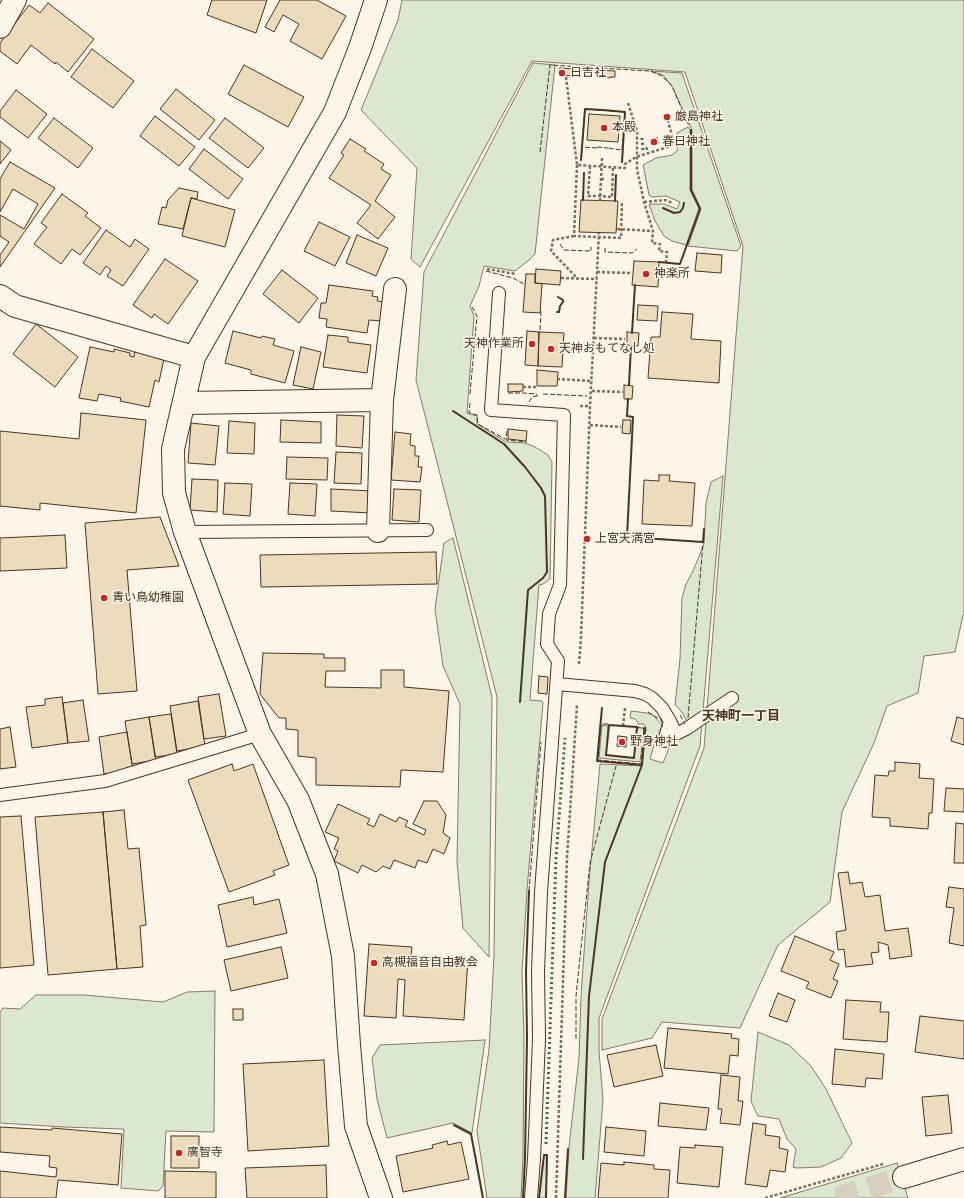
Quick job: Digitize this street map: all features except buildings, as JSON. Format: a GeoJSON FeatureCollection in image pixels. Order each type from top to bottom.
{"type":"FeatureCollection","features":[{"type":"Feature","properties":{"kind":"street"},"geometry":{"type":"LineString","coordinates":[[0,27],[15,0]]}},
{"type":"Feature","properties":{"kind":"street"},"geometry":{"type":"LineString","coordinates":[[376,0],[360,48],[335,112],[194,357],[173,449],[174,493],[185,532],[260,734],[298,800],[327,874],[343,956],[356,1126],[381,1198]]}},
{"type":"Feature","properties":{"kind":"street"},"geometry":{"type":"LineString","coordinates":[[378,531],[382,400],[396,289]]}},
{"type":"Feature","properties":{"kind":"street"},"geometry":{"type":"LineString","coordinates":[[0,296],[15,306],[194,357]]}},
{"type":"Feature","properties":{"kind":"street"},"geometry":{"type":"LineString","coordinates":[[184,403],[382,400]]}},
{"type":"Feature","properties":{"kind":"street"},"geometry":{"type":"LineString","coordinates":[[904,1177],[964,1159]]}},
{"type":"Feature","properties":{"kind":"lane"},"geometry":{"type":"LineString","coordinates":[[499,293],[491,410],[564,415],[560,585],[549,614],[547,644],[558,661],[541,900],[538,972],[539,1039],[531,1198]]}},
{"type":"Feature","properties":{"kind":"lane"},"geometry":{"type":"LineString","coordinates":[[185,532],[427,530]]}},
{"type":"Feature","properties":{"kind":"lane"},"geometry":{"type":"LineString","coordinates":[[556,684],[635,691],[645,694],[652,698],[662,708],[676,734],[686,729],[732,698]]}},
{"type":"Feature","properties":{"kind":"lane"},"geometry":{"type":"LineString","coordinates":[[664,741],[670,721]]}},
{"type":"Feature","properties":{"kind":"lane"},"geometry":{"type":"LineString","coordinates":[[0,795],[105,781],[260,734]]}},
{"type":"Feature","properties":{"kind":"path"},"geometry":{"type":"LineString","coordinates":[[566,77],[577,165],[574,236]]}},
{"type":"Feature","properties":{"kind":"path"},"geometry":{"type":"LineString","coordinates":[[628,103],[637,131],[636,157],[639,181],[653,231],[652,243],[660,244],[659,251],[667,252],[666,263]]}},
{"type":"Feature","properties":{"kind":"path"},"geometry":{"type":"LineString","coordinates":[[577,165],[625,168],[625,164],[636,157],[671,146],[673,143],[672,132],[668,121]]}},
{"type":"Feature","properties":{"kind":"path"},"geometry":{"type":"LineString","coordinates":[[624,130],[637,131]]}},
{"type":"Feature","properties":{"kind":"path"},"geometry":{"type":"LineString","coordinates":[[600,201],[602,157]]}},
{"type":"Feature","properties":{"kind":"path"},"geometry":{"type":"LineString","coordinates":[[590,166],[588,196],[612,197],[613,167]]}},
{"type":"Feature","properties":{"kind":"path"},"geometry":{"type":"LineString","coordinates":[[601,179],[606,179]]}},
{"type":"Feature","properties":{"kind":"path"},"geometry":{"type":"LineString","coordinates":[[644,202],[666,200],[672,203]]}},
{"type":"Feature","properties":{"kind":"path"},"geometry":{"type":"LineString","coordinates":[[577,278],[552,251],[554,240],[574,236],[621,238],[622,201]]}},
{"type":"Feature","properties":{"kind":"path"},"geometry":{"type":"LineString","coordinates":[[617,230],[653,231]]}},
{"type":"Feature","properties":{"kind":"path"},"geometry":{"type":"LineString","coordinates":[[556,1198],[567,858],[577,686],[582,629],[599,233]]}},
{"type":"Feature","properties":{"kind":"path"},"geometry":{"type":"LineString","coordinates":[[487,269],[516,274]]}},
{"type":"Feature","properties":{"kind":"path"},"geometry":{"type":"LineString","coordinates":[[597,272],[631,273]]}},
{"type":"Feature","properties":{"kind":"path"},"geometry":{"type":"LineString","coordinates":[[561,278],[597,279]]}},
{"type":"Feature","properties":{"kind":"path"},"geometry":{"type":"LineString","coordinates":[[594,338],[625,339]]}},
{"type":"Feature","properties":{"kind":"path"},"geometry":{"type":"LineString","coordinates":[[564,350],[594,352]]}},
{"type":"Feature","properties":{"kind":"path"},"geometry":{"type":"LineString","coordinates":[[557,379],[592,381]]}},
{"type":"Feature","properties":{"kind":"path"},"geometry":{"type":"LineString","coordinates":[[524,387],[537,387]]}},
{"type":"Feature","properties":{"kind":"path"},"geometry":{"type":"LineString","coordinates":[[592,391],[623,392]]}},
{"type":"Feature","properties":{"kind":"path"},"geometry":{"type":"LineString","coordinates":[[590,425],[621,427]]}},
{"type":"Feature","properties":{"kind":"path"},"geometry":{"type":"LineString","coordinates":[[623,726],[625,709]]}},
{"type":"Feature","properties":{"kind":"path"},"geometry":{"type":"LineString","coordinates":[[765,1198],[888,1162]]}},
{"type":"Feature","properties":{"kind":"green space"},"geometry":{"type":"Polygon","coordinates":[[[402,0],[964,0],[964,614],[955,652],[924,656],[918,693],[887,706],[874,743],[842,812],[830,902],[778,945],[740,1028],[662,1022],[652,1038],[602,1050],[602,1019],[704,748],[743,246],[685,72],[532,61],[420,267],[411,259],[417,168],[361,110],[398,20],[402,0]]]}},
{"type":"Feature","properties":{"kind":"green space"},"geometry":{"type":"Polygon","coordinates":[[[533,63],[555,65],[535,254],[515,271],[484,266],[479,286],[470,306],[474,316],[467,413],[477,416],[477,424],[506,442],[525,443],[535,447],[548,455],[552,462],[550,579],[539,585],[530,700],[542,701],[543,703],[527,890],[522,972],[524,1038],[523,1159],[521,1198],[487,1198],[477,1131],[489,1050],[494,956],[497,697],[416,380],[424,272],[533,63]]]}},
{"type":"Feature","properties":{"kind":"green space"},"geometry":{"type":"Polygon","coordinates":[[[651,71],[682,73],[741,246],[737,251],[688,246],[701,209],[692,190],[692,130],[672,86],[663,75],[651,71]]]}},
{"type":"Feature","properties":{"kind":"green space"},"geometry":{"type":"Polygon","coordinates":[[[688,127],[690,130],[690,190],[699,208],[686,245],[672,241],[664,236],[655,221],[649,204],[664,204],[677,209],[680,202],[666,196],[652,197],[649,195],[643,165],[656,158],[672,155],[677,151],[679,139],[677,133],[688,127]]]}},
{"type":"Feature","properties":{"kind":"green space"},"geometry":{"type":"Polygon","coordinates":[[[723,476],[700,746],[599,1018],[599,1051],[603,1100],[595,1198],[566,1198],[569,1147],[579,1058],[581,996],[589,881],[600,764],[642,766],[646,728],[644,724],[638,724],[635,719],[630,718],[631,711],[647,713],[654,716],[662,725],[658,737],[656,738],[650,759],[663,763],[671,743],[690,734],[687,722],[682,712],[675,705],[680,659],[682,598],[686,584],[704,544],[706,503],[711,482],[723,476]]]}},
{"type":"Feature","properties":{"kind":"green space"},"geometry":{"type":"Polygon","coordinates":[[[453,538],[492,697],[489,957],[463,928],[457,862],[460,704],[443,666],[435,609],[444,543],[453,538]]]}},
{"type":"Feature","properties":{"kind":"green space"},"geometry":{"type":"Polygon","coordinates":[[[602,725],[608,726],[606,755],[634,758],[637,728],[644,728],[640,762],[599,758],[602,725]]]}},
{"type":"Feature","properties":{"kind":"green space"},"geometry":{"type":"Polygon","coordinates":[[[215,991],[214,1132],[166,1131],[163,1186],[158,1191],[121,1188],[124,1129],[0,1123],[0,1012],[3,1008],[20,1009],[36,995],[84,995],[163,1002],[187,992],[215,991]]]}},
{"type":"Feature","properties":{"kind":"green space"},"geometry":{"type":"Polygon","coordinates":[[[758,1032],[789,1045],[811,1066],[826,1089],[852,1143],[841,1158],[821,1167],[793,1167],[796,1149],[787,1139],[779,1119],[758,1116],[751,1101],[758,1032]]]}},
{"type":"Feature","properties":{"kind":"green space"},"geometry":{"type":"Polygon","coordinates":[[[485,1040],[472,1133],[453,1123],[387,1138],[377,1099],[372,1058],[380,1045],[485,1040]]]}},
{"type":"Feature","properties":{"kind":"green space"},"geometry":{"type":"Polygon","coordinates":[[[544,1155],[547,1155],[546,1198],[539,1198],[544,1155]]]}},
{"type":"Feature","properties":{"kind":"green space"},"geometry":{"type":"Polygon","coordinates":[[[897,1163],[908,1198],[780,1198],[897,1163]]]}},
{"type":"Feature","properties":{"kind":"tunnel"},"geometry":{"type":"LineString","coordinates":[[837,1198],[904,1177]]}},
{"type":"Feature","properties":{"kind":"hedge"},"geometry":{"type":"LineString","coordinates":[[642,138],[643,150],[648,148]]}},
{"type":"Feature","properties":{"kind":"hedge"},"geometry":{"type":"LineString","coordinates":[[546,1144],[556,858],[565,738]]}},
{"type":"Feature","properties":{"kind":"fence"},"geometry":{"type":"LineString","coordinates":[[540,152],[550,65],[650,71],[662,76],[672,86],[689,126]]}},
{"type":"Feature","properties":{"kind":"fence"},"geometry":{"type":"LineString","coordinates":[[597,148],[582,147],[585,109],[625,112],[622,150],[608,148]]}},
{"type":"Feature","properties":{"kind":"fence"},"geometry":{"type":"LineString","coordinates":[[597,147],[608,148]]}},
{"type":"Feature","properties":{"kind":"fence"},"geometry":{"type":"LineString","coordinates":[[560,244],[564,250],[591,251],[591,247]]}},
{"type":"Feature","properties":{"kind":"fence"},"geometry":{"type":"LineString","coordinates":[[605,248],[605,252],[632,253],[637,249]]}},
{"type":"Feature","properties":{"kind":"fence"},"geometry":{"type":"LineString","coordinates":[[486,271],[513,278],[524,284]]}},
{"type":"Feature","properties":{"kind":"fence"},"geometry":{"type":"LineString","coordinates":[[470,394],[477,316],[472,307]]}},
{"type":"Feature","properties":{"kind":"fence"},"geometry":{"type":"LineString","coordinates":[[540,330],[541,311]]}},
{"type":"Feature","properties":{"kind":"fence"},"geometry":{"type":"LineString","coordinates":[[508,393],[537,394]]}},
{"type":"Feature","properties":{"kind":"fence"},"geometry":{"type":"LineString","coordinates":[[543,394],[587,396]]}},
{"type":"Feature","properties":{"kind":"fence"},"geometry":{"type":"LineString","coordinates":[[529,402],[532,397],[540,395]]}},
{"type":"Feature","properties":{"kind":"fence"},"geometry":{"type":"LineString","coordinates":[[470,403],[469,413],[477,415],[478,424],[505,439]]}},
{"type":"Feature","properties":{"kind":"fence"},"geometry":{"type":"LineString","coordinates":[[507,431],[506,440],[527,442]]}},
{"type":"Feature","properties":{"kind":"fence"},"geometry":{"type":"LineString","coordinates":[[688,718],[703,543]]}},
{"type":"Feature","properties":{"kind":"fence"},"geometry":{"type":"LineString","coordinates":[[648,712],[661,720],[663,724],[662,727]]}},
{"type":"Feature","properties":{"kind":"fence"},"geometry":{"type":"LineString","coordinates":[[680,715],[685,724]]}},
{"type":"Feature","properties":{"kind":"fence"},"geometry":{"type":"LineString","coordinates":[[608,724],[601,724],[598,760],[641,764],[644,728],[637,727]]}},
{"type":"Feature","properties":{"kind":"fence"},"geometry":{"type":"LineString","coordinates":[[529,891],[541,742]]}},
{"type":"Feature","properties":{"kind":"fence"},"geometry":{"type":"LineString","coordinates":[[576,1039],[576,996],[590,863],[616,766]]}},
{"type":"Feature","properties":{"kind":"wall"},"geometry":{"type":"LineString","coordinates":[[581,160],[585,109],[625,112],[622,162]]}},
{"type":"Feature","properties":{"kind":"wall"},"geometry":{"type":"LineString","coordinates":[[659,262],[680,264],[700,209],[691,190],[691,130]]}},
{"type":"Feature","properties":{"kind":"wall"},"geometry":{"type":"LineString","coordinates":[[583,200],[584,173]]}},
{"type":"Feature","properties":{"kind":"wall"},"geometry":{"type":"LineString","coordinates":[[615,201],[616,175]]}},
{"type":"Feature","properties":{"kind":"wall"},"geometry":{"type":"LineString","coordinates":[[663,208],[674,213],[680,212],[684,203]]}},
{"type":"Feature","properties":{"kind":"wall"},"geometry":{"type":"LineString","coordinates":[[632,333],[635,285]]}},
{"type":"Feature","properties":{"kind":"wall"},"geometry":{"type":"LineString","coordinates":[[557,312],[559,312],[560,306],[563,302],[563,300],[558,297]]}},
{"type":"Feature","properties":{"kind":"wall"},"geometry":{"type":"LineString","coordinates":[[629,385],[631,346]]}},
{"type":"Feature","properties":{"kind":"wall"},"geometry":{"type":"LineString","coordinates":[[628,399],[627,416],[633,417],[627,537],[703,542],[704,529]]}},
{"type":"Feature","properties":{"kind":"wall"},"geometry":{"type":"LineString","coordinates":[[453,411],[504,444],[525,467],[541,488],[545,496],[547,572],[543,578],[528,590],[520,702]]}},
{"type":"Feature","properties":{"kind":"wall"},"geometry":{"type":"LineString","coordinates":[[602,708],[597,761],[642,765],[645,728]]}},
{"type":"Feature","properties":{"kind":"wall"},"geometry":{"type":"LineString","coordinates":[[609,725],[637,727],[634,758],[606,755],[609,725]]}},
{"type":"Feature","properties":{"kind":"wall"},"geometry":{"type":"LineString","coordinates":[[583,1159],[589,996],[605,862],[642,765]]}},
{"type":"Feature","properties":{"kind":"wall"},"geometry":{"type":"LineString","coordinates":[[523,1198],[527,1038],[526,971],[529,891]]}},
{"type":"Feature","properties":{"kind":"wall"},"geometry":{"type":"LineString","coordinates":[[454,1125],[471,1134],[483,1198]]}},
{"type":"Feature","properties":{"kind":"wall"},"geometry":{"type":"LineString","coordinates":[[565,1198],[568,1149]]}},
{"type":"Feature","properties":{"kind":"wall"},"geometry":{"type":"LineString","coordinates":[[539,1198],[544,1155],[547,1155],[546,1198]]}},
{"type":"Feature","properties":{"kind":"place","name":"日吉社"},"geometry":{"type":"Point","coordinates":[562,73]}},
{"type":"Feature","properties":{"kind":"place","name":"厳島神社"},"geometry":{"type":"Point","coordinates":[667,117]}},
{"type":"Feature","properties":{"kind":"place","name":"本殿"},"geometry":{"type":"Point","coordinates":[604,128]}},
{"type":"Feature","properties":{"kind":"place","name":"春日神社"},"geometry":{"type":"Point","coordinates":[654,142]}},
{"type":"Feature","properties":{"kind":"place","name":"神楽所"},"geometry":{"type":"Point","coordinates":[646,274]}},
{"type":"Feature","properties":{"kind":"place","name":"天神作業所"},"geometry":{"type":"Point","coordinates":[532,344]}},
{"type":"Feature","properties":{"kind":"place","name":"天神おもてなし処"},"geometry":{"type":"Point","coordinates":[551,349]}},
{"type":"Feature","properties":{"kind":"place","name":"上宮天満宮"},"geometry":{"type":"Point","coordinates":[587,539]}},
{"type":"Feature","properties":{"kind":"place","name":"青い鳥幼稚園"},"geometry":{"type":"Point","coordinates":[104,598]}},
{"type":"Feature","properties":{"kind":"place","name":"野身神社"},"geometry":{"type":"Point","coordinates":[622,742]}},
{"type":"Feature","properties":{"kind":"place","name":"高槻福音自由教会"},"geometry":{"type":"Point","coordinates":[374,963]}},
{"type":"Feature","properties":{"kind":"place","name":"廣智寺"},"geometry":{"type":"Point","coordinates":[179,1153]}},
{"type":"Feature","properties":{"kind":"district","name":"天神町一丁目"},"geometry":{"type":"Point","coordinates":[741,717]}}]}
